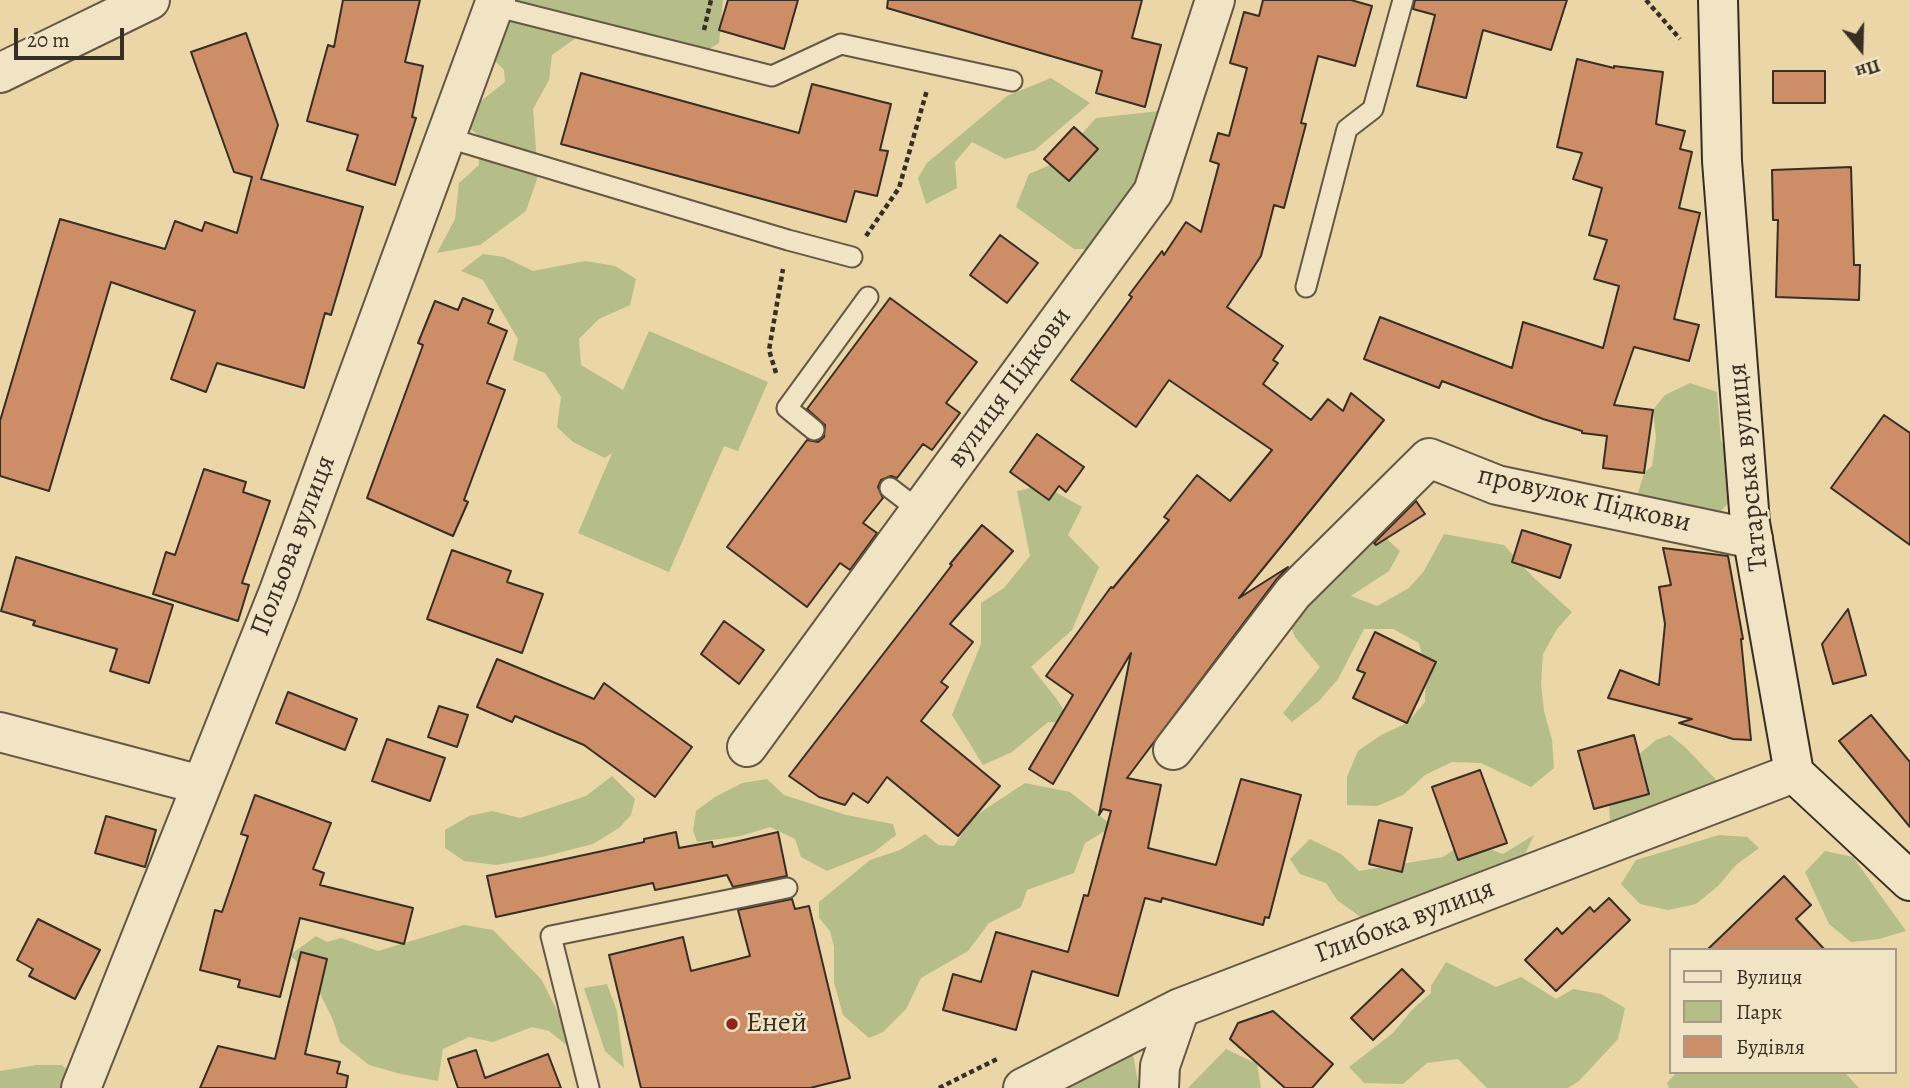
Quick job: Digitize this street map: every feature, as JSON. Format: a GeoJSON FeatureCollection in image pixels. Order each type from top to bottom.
{"type":"FeatureCollection","features":[{"type":"Feature","properties":{"kind":"street"},"geometry":{"type":"LineString","coordinates":[[0,73],[150,0]]}},
{"type":"Feature","properties":{"kind":"street","name":"вулиця Підкови"},"geometry":{"type":"LineString","coordinates":[[747,747],[1153,192],[1215,0]]}},
{"type":"Feature","properties":{"kind":"street","name":"Татарська вулиця"},"geometry":{"type":"LineString","coordinates":[[1718,0],[1722,161],[1750,523],[1794,773]]}},
{"type":"Feature","properties":{"kind":"street","name":"Польова вулиця"},"geometry":{"type":"LineString","coordinates":[[81,1088],[279,591],[495,3]]}},
{"type":"Feature","properties":{"kind":"street","name":"провулок Підкови"},"geometry":{"type":"LineString","coordinates":[[1173,750],[1293,593],[1429,457],[1497,485],[1753,540]]}},
{"type":"Feature","properties":{"kind":"street"},"geometry":{"type":"LineString","coordinates":[[0,732],[201,785]]}},
{"type":"Feature","properties":{"kind":"street"},"geometry":{"type":"LineString","coordinates":[[1794,773],[1910,881]]}},
{"type":"Feature","properties":{"kind":"street","name":"Глибока вулиця"},"geometry":{"type":"LineString","coordinates":[[1023,1088],[1180,1009],[1794,773]]}},
{"type":"Feature","properties":{"kind":"street"},"geometry":{"type":"LineString","coordinates":[[1160,1088],[1160,1066],[1180,1009]]}},
{"type":"Feature","properties":{"kind":"lane"},"geometry":{"type":"LineString","coordinates":[[1306,287],[1347,129],[1373,109],[1402,0]]}},
{"type":"Feature","properties":{"kind":"lane"},"geometry":{"type":"LineString","coordinates":[[495,3],[772,76],[841,44],[1012,81]]}},
{"type":"Feature","properties":{"kind":"lane"},"geometry":{"type":"LineString","coordinates":[[444,137],[852,257]]}},
{"type":"Feature","properties":{"kind":"lane"},"geometry":{"type":"LineString","coordinates":[[814,429],[787,408],[868,297]]}},
{"type":"Feature","properties":{"kind":"lane"},"geometry":{"type":"LineString","coordinates":[[890,488],[920,511]]}},
{"type":"Feature","properties":{"kind":"lane"},"geometry":{"type":"LineString","coordinates":[[589,1088],[551,936],[787,888]]}},
{"type":"Feature","properties":{"kind":"path"},"geometry":{"type":"LineString","coordinates":[[1646,0],[1683,42]]}},
{"type":"Feature","properties":{"kind":"path"},"geometry":{"type":"LineString","coordinates":[[852,257],[899,188],[934,64]]}},
{"type":"Feature","properties":{"kind":"path"},"geometry":{"type":"LineString","coordinates":[[787,408],[769,351],[788,240]]}},
{"type":"Feature","properties":{"kind":"path"},"geometry":{"type":"LineString","coordinates":[[939,1088],[1009,1053]]}},
{"type":"Feature","properties":{"kind":"green space"},"geometry":{"type":"Polygon","coordinates":[[[507,0],[723,0],[719,43],[687,62],[664,55],[645,57],[580,35],[552,55],[549,80],[533,109],[538,176],[526,211],[480,245],[437,253],[455,219],[459,183],[479,165],[478,135],[458,119],[505,82],[504,70],[484,50],[507,0]]]}},
{"type":"Feature","properties":{"kind":"green space"},"geometry":{"type":"Polygon","coordinates":[[[1051,78],[1090,103],[1035,150],[1005,159],[972,142],[955,162],[957,188],[926,204],[918,178],[927,163],[1007,96],[1051,78]]]}},
{"type":"Feature","properties":{"kind":"green space"},"geometry":{"type":"Polygon","coordinates":[[[1169,110],[1111,249],[1074,249],[1016,207],[1029,174],[1057,162],[1096,118],[1169,110]]]}},
{"type":"Feature","properties":{"kind":"green space"},"geometry":{"type":"Polygon","coordinates":[[[483,254],[504,257],[533,271],[585,261],[615,266],[636,279],[630,305],[599,319],[579,339],[581,365],[623,390],[649,331],[768,382],[738,451],[724,446],[669,572],[578,533],[612,453],[605,458],[573,442],[557,427],[561,397],[545,373],[513,360],[518,339],[483,280],[461,271],[483,254]]]}},
{"type":"Feature","properties":{"kind":"green space"},"geometry":{"type":"Polygon","coordinates":[[[1690,383],[1717,392],[1721,440],[1732,466],[1736,494],[1717,516],[1636,500],[1644,473],[1652,466],[1656,438],[1653,410],[1665,395],[1690,383]]]}},
{"type":"Feature","properties":{"kind":"green space"},"geometry":{"type":"Polygon","coordinates":[[[1043,485],[1082,507],[1068,535],[1099,567],[1072,630],[1031,667],[1072,723],[1048,722],[1012,752],[983,765],[952,715],[981,644],[981,603],[1004,588],[1030,556],[1017,491],[1043,485]]]}},
{"type":"Feature","properties":{"kind":"green space"},"geometry":{"type":"Polygon","coordinates":[[[1384,526],[1388,540],[1400,551],[1389,571],[1351,596],[1377,606],[1409,588],[1424,571],[1444,534],[1504,545],[1533,577],[1572,612],[1557,629],[1543,654],[1541,683],[1544,711],[1552,740],[1554,768],[1531,787],[1481,763],[1452,762],[1425,775],[1403,795],[1377,806],[1347,805],[1347,777],[1358,751],[1381,735],[1407,723],[1425,702],[1426,672],[1419,643],[1393,629],[1364,629],[1338,679],[1319,701],[1292,722],[1283,713],[1320,667],[1295,637],[1287,616],[1384,526]]]}},
{"type":"Feature","properties":{"kind":"green space"},"geometry":{"type":"Polygon","coordinates":[[[1670,735],[1720,784],[1623,838],[1610,821],[1609,803],[1631,761],[1656,740],[1670,735]]]}},
{"type":"Feature","properties":{"kind":"green space"},"geometry":{"type":"Polygon","coordinates":[[[612,776],[635,799],[631,815],[619,828],[593,844],[496,865],[464,861],[445,848],[445,830],[469,816],[492,811],[520,818],[586,796],[612,776]]]}},
{"type":"Feature","properties":{"kind":"green space"},"geometry":{"type":"Polygon","coordinates":[[[767,779],[784,795],[846,815],[893,824],[896,835],[874,852],[827,871],[801,857],[795,839],[770,827],[741,836],[697,842],[693,830],[696,811],[742,783],[767,779]]]}},
{"type":"Feature","properties":{"kind":"green space"},"geometry":{"type":"Polygon","coordinates":[[[1025,783],[1070,792],[1109,823],[1110,828],[1085,843],[1074,873],[1027,890],[1021,907],[989,923],[968,951],[921,978],[906,1009],[883,1032],[869,1038],[843,1015],[834,982],[834,947],[830,931],[819,918],[819,902],[870,860],[900,850],[925,834],[938,845],[954,846],[972,818],[1025,783]]]}},
{"type":"Feature","properties":{"kind":"green space"},"geometry":{"type":"Polygon","coordinates":[[[1534,835],[1518,869],[1362,918],[1337,900],[1326,883],[1300,874],[1290,859],[1310,839],[1341,854],[1359,871],[1443,857],[1467,841],[1503,854],[1534,835]]]}},
{"type":"Feature","properties":{"kind":"green space"},"geometry":{"type":"Polygon","coordinates":[[[1719,835],[1747,837],[1759,848],[1736,865],[1718,886],[1696,904],[1668,910],[1640,904],[1621,884],[1636,860],[1719,835]]]}},
{"type":"Feature","properties":{"kind":"green space"},"geometry":{"type":"Polygon","coordinates":[[[1825,851],[1853,857],[1906,931],[1879,939],[1851,942],[1829,924],[1805,872],[1825,851]]]}},
{"type":"Feature","properties":{"kind":"green space"},"geometry":{"type":"Polygon","coordinates":[[[464,925],[493,930],[541,979],[561,1018],[569,1047],[549,1031],[532,1027],[493,1042],[469,1037],[443,1049],[438,1081],[369,1065],[340,1042],[333,1020],[312,977],[290,955],[316,936],[327,942],[341,938],[378,951],[464,925]]]}},
{"type":"Feature","properties":{"kind":"green space"},"geometry":{"type":"Polygon","coordinates":[[[1446,962],[1496,987],[1521,977],[1556,999],[1573,989],[1601,994],[1625,1008],[1618,1039],[1579,1081],[1568,1088],[1487,1088],[1458,1059],[1427,1063],[1403,1084],[1364,1083],[1349,1067],[1393,1033],[1431,993],[1431,986],[1446,962]]]}},
{"type":"Feature","properties":{"kind":"green space"},"geometry":{"type":"Polygon","coordinates":[[[607,984],[617,1011],[624,1068],[605,1051],[584,988],[607,984]]]}},
{"type":"Feature","properties":{"kind":"green space"},"geometry":{"type":"Polygon","coordinates":[[[1132,1049],[1139,1088],[1057,1088],[1132,1049]]]}},
{"type":"Feature","properties":{"kind":"green space"},"geometry":{"type":"Polygon","coordinates":[[[1226,1049],[1257,1064],[1261,1088],[1188,1088],[1226,1049]]]}},
{"type":"Feature","properties":{"kind":"green space"},"geometry":{"type":"Polygon","coordinates":[[[36,1065],[62,1065],[73,1076],[78,1088],[0,1088],[0,1071],[36,1065]]]}},
{"type":"Feature","properties":{"kind":"green space"},"geometry":{"type":"Polygon","coordinates":[[[1675,1074],[1846,1074],[1859,1088],[1669,1088],[1667,1083],[1675,1074]]]}},
{"type":"Feature","properties":{"kind":"building"},"geometry":{"type":"Polygon","coordinates":[[[343,0],[420,0],[405,62],[423,66],[412,117],[416,118],[395,185],[347,170],[358,135],[307,121],[328,45],[334,47],[343,0]]]}},
{"type":"Feature","properties":{"kind":"building"},"geometry":{"type":"Polygon","coordinates":[[[728,0],[798,0],[784,49],[719,30],[728,0]]]}},
{"type":"Feature","properties":{"kind":"building"},"geometry":{"type":"Polygon","coordinates":[[[888,0],[1142,0],[1132,38],[1161,45],[1145,107],[1096,93],[1102,71],[887,8],[888,0]]]}},
{"type":"Feature","properties":{"kind":"building"},"geometry":{"type":"Polygon","coordinates":[[[1263,0],[1351,0],[1372,6],[1355,66],[1318,56],[1301,123],[1306,124],[1284,208],[1274,205],[1261,256],[1227,307],[1283,346],[1273,360],[1278,363],[1263,384],[1311,420],[1328,399],[1343,411],[1351,393],[1384,420],[1239,598],[1288,567],[1127,778],[1161,785],[1148,848],[1216,865],[1241,779],[1301,795],[1269,918],[1265,917],[1263,925],[1162,898],[1161,902],[1145,898],[1118,996],[1032,971],[1016,1030],[943,1010],[953,974],[981,982],[996,932],[1068,952],[1084,895],[1088,896],[1111,811],[1103,809],[1099,815],[1131,653],[1053,784],[1029,769],[1073,695],[1046,676],[1111,587],[1113,588],[1169,520],[1164,517],[1197,475],[1230,501],[1272,450],[1169,380],[1136,427],[1071,380],[1132,297],[1129,295],[1162,251],[1164,255],[1186,222],[1201,232],[1219,164],[1210,161],[1218,133],[1229,136],[1247,68],[1230,63],[1244,12],[1259,16],[1263,0]]]}},
{"type":"Feature","properties":{"kind":"building"},"geometry":{"type":"Polygon","coordinates":[[[1415,0],[1567,0],[1551,50],[1483,30],[1466,98],[1417,86],[1435,15],[1413,9],[1415,0]]]}},
{"type":"Feature","properties":{"kind":"building"},"geometry":{"type":"Polygon","coordinates":[[[246,33],[278,125],[261,179],[363,207],[331,315],[325,313],[304,388],[217,363],[206,392],[171,379],[195,311],[111,282],[49,491],[0,476],[0,421],[60,219],[165,249],[175,221],[202,231],[205,222],[237,233],[252,177],[234,172],[191,52],[246,33]]]}},
{"type":"Feature","properties":{"kind":"building"},"geometry":{"type":"Polygon","coordinates":[[[1577,59],[1614,68],[1663,72],[1656,124],[1685,131],[1680,149],[1692,152],[1679,208],[1700,213],[1674,319],[1699,325],[1689,361],[1634,347],[1614,405],[1653,410],[1644,473],[1603,468],[1607,436],[1582,433],[1442,381],[1439,388],[1364,359],[1380,317],[1512,368],[1523,322],[1603,348],[1619,286],[1594,279],[1607,240],[1589,235],[1602,188],[1573,179],[1582,153],[1557,147],[1577,59]]]}},
{"type":"Feature","properties":{"kind":"building"},"geometry":{"type":"Polygon","coordinates":[[[1773,71],[1825,71],[1825,103],[1773,103],[1773,71]]]}},
{"type":"Feature","properties":{"kind":"building"},"geometry":{"type":"Polygon","coordinates":[[[581,73],[799,133],[812,84],[891,104],[880,150],[888,151],[877,196],[855,191],[846,222],[561,144],[581,73]]]}},
{"type":"Feature","properties":{"kind":"building"},"geometry":{"type":"Polygon","coordinates":[[[1074,127],[1098,149],[1069,181],[1044,159],[1074,127]]]}},
{"type":"Feature","properties":{"kind":"building"},"geometry":{"type":"Polygon","coordinates":[[[1851,167],[1854,265],[1860,265],[1859,300],[1776,297],[1778,220],[1773,220],[1772,170],[1851,167]]]}},
{"type":"Feature","properties":{"kind":"building"},"geometry":{"type":"Polygon","coordinates":[[[1000,235],[1038,263],[1007,303],[970,275],[1000,235]]]}},
{"type":"Feature","properties":{"kind":"building"},"geometry":{"type":"Polygon","coordinates":[[[463,298],[493,310],[488,323],[507,331],[487,383],[505,390],[464,500],[468,502],[453,536],[367,498],[423,345],[418,343],[435,301],[458,310],[463,298]]]}},
{"type":"Feature","properties":{"kind":"building"},"geometry":{"type":"Polygon","coordinates":[[[890,298],[977,362],[946,403],[960,413],[932,450],[923,444],[897,478],[891,476],[881,480],[878,487],[883,498],[863,523],[877,533],[850,570],[840,563],[807,607],[727,547],[807,440],[818,442],[824,437],[825,425],[807,409],[890,298]]]}},
{"type":"Feature","properties":{"kind":"building"},"geometry":{"type":"Polygon","coordinates":[[[1884,415],[1910,433],[1910,545],[1831,488],[1884,415]]]}},
{"type":"Feature","properties":{"kind":"building"},"geometry":{"type":"Polygon","coordinates":[[[1037,434],[1084,467],[1066,492],[1059,486],[1049,500],[1010,472],[1037,434]]]}},
{"type":"Feature","properties":{"kind":"building"},"geometry":{"type":"Polygon","coordinates":[[[204,469],[246,482],[243,492],[270,501],[242,583],[249,585],[238,621],[153,594],[166,552],[175,555],[204,469]]]}},
{"type":"Feature","properties":{"kind":"building"},"geometry":{"type":"Polygon","coordinates":[[[1416,501],[1425,514],[1376,545],[1374,543],[1416,501]]]}},
{"type":"Feature","properties":{"kind":"building"},"geometry":{"type":"Polygon","coordinates":[[[982,525],[1013,551],[950,624],[973,642],[941,682],[948,687],[921,721],[1000,786],[958,836],[887,777],[868,803],[853,793],[845,805],[819,797],[789,776],[982,525]]]}},
{"type":"Feature","properties":{"kind":"building"},"geometry":{"type":"Polygon","coordinates":[[[1522,530],[1571,545],[1560,578],[1512,562],[1522,530]]]}},
{"type":"Feature","properties":{"kind":"building"},"geometry":{"type":"Polygon","coordinates":[[[1663,548],[1728,556],[1743,639],[1751,740],[1733,739],[1679,723],[1692,719],[1608,698],[1620,670],[1659,685],[1665,624],[1659,587],[1671,585],[1663,548]]]}},
{"type":"Feature","properties":{"kind":"building"},"geometry":{"type":"Polygon","coordinates":[[[452,550],[511,571],[507,582],[543,594],[522,653],[427,619],[452,550]]]}},
{"type":"Feature","properties":{"kind":"building"},"geometry":{"type":"Polygon","coordinates":[[[16,557],[173,605],[149,683],[110,671],[117,649],[33,625],[35,621],[1,611],[16,557]]]}},
{"type":"Feature","properties":{"kind":"building"},"geometry":{"type":"Polygon","coordinates":[[[1848,609],[1866,675],[1833,684],[1822,644],[1848,609]]]}},
{"type":"Feature","properties":{"kind":"building"},"geometry":{"type":"Polygon","coordinates":[[[724,621],[764,650],[739,684],[701,654],[724,621]]]}},
{"type":"Feature","properties":{"kind":"building"},"geometry":{"type":"Polygon","coordinates":[[[1375,632],[1436,662],[1407,723],[1353,698],[1365,673],[1357,670],[1375,632]]]}},
{"type":"Feature","properties":{"kind":"building"},"geometry":{"type":"Polygon","coordinates":[[[497,659],[594,699],[604,683],[692,747],[655,797],[584,745],[515,716],[512,722],[477,707],[497,659]]]}},
{"type":"Feature","properties":{"kind":"building"},"geometry":{"type":"Polygon","coordinates":[[[288,692],[357,719],[345,750],[276,723],[288,692]]]}},
{"type":"Feature","properties":{"kind":"building"},"geometry":{"type":"Polygon","coordinates":[[[439,706],[468,715],[457,747],[428,737],[439,706]]]}},
{"type":"Feature","properties":{"kind":"building"},"geometry":{"type":"Polygon","coordinates":[[[1871,715],[1910,762],[1910,827],[1839,741],[1871,715]]]}},
{"type":"Feature","properties":{"kind":"building"},"geometry":{"type":"Polygon","coordinates":[[[1634,735],[1649,794],[1594,809],[1578,751],[1634,735]]]}},
{"type":"Feature","properties":{"kind":"building"},"geometry":{"type":"Polygon","coordinates":[[[387,739],[445,758],[430,801],[372,781],[387,739]]]}},
{"type":"Feature","properties":{"kind":"building"},"geometry":{"type":"Polygon","coordinates":[[[1480,770],[1507,843],[1458,860],[1432,787],[1480,770]]]}},
{"type":"Feature","properties":{"kind":"building"},"geometry":{"type":"Polygon","coordinates":[[[255,795],[331,823],[313,869],[324,873],[320,885],[413,908],[404,944],[300,918],[280,997],[238,987],[240,980],[200,970],[215,910],[222,912],[248,836],[241,834],[255,795]]]}},
{"type":"Feature","properties":{"kind":"building"},"geometry":{"type":"Polygon","coordinates":[[[106,816],[156,830],[145,867],[95,853],[106,816]]]}},
{"type":"Feature","properties":{"kind":"building"},"geometry":{"type":"Polygon","coordinates":[[[1379,820],[1412,828],[1402,872],[1369,864],[1379,820]]]}},
{"type":"Feature","properties":{"kind":"building"},"geometry":{"type":"Polygon","coordinates":[[[676,832],[679,848],[712,842],[713,847],[778,832],[787,876],[733,887],[727,875],[655,890],[653,883],[496,917],[487,876],[644,842],[644,839],[676,832]]]}},
{"type":"Feature","properties":{"kind":"building"},"geometry":{"type":"Polygon","coordinates":[[[1784,876],[1811,905],[1796,919],[1823,948],[1709,948],[1784,876]]]}},
{"type":"Feature","properties":{"kind":"building"},"geometry":{"type":"Polygon","coordinates":[[[1609,898],[1630,920],[1556,991],[1525,960],[1557,928],[1562,934],[1590,907],[1594,912],[1609,898]]]}},
{"type":"Feature","properties":{"kind":"building","name":"Еней"},"geometry":{"type":"Polygon","coordinates":[[[792,899],[795,909],[809,906],[850,1078],[810,1088],[641,1088],[609,955],[683,937],[691,971],[750,956],[738,910],[792,899]]]}},
{"type":"Feature","properties":{"kind":"building"},"geometry":{"type":"Polygon","coordinates":[[[38,919],[100,950],[75,999],[29,976],[33,969],[17,960],[38,919]]]}},
{"type":"Feature","properties":{"kind":"building"},"geometry":{"type":"Polygon","coordinates":[[[301,952],[327,959],[305,1054],[340,1062],[337,1073],[348,1076],[346,1088],[200,1088],[218,1046],[275,1059],[301,952]]]}},
{"type":"Feature","properties":{"kind":"building"},"geometry":{"type":"Polygon","coordinates":[[[1402,969],[1424,991],[1373,1040],[1351,1018],[1402,969]]]}},
{"type":"Feature","properties":{"kind":"building"},"geometry":{"type":"Polygon","coordinates":[[[1273,1011],[1333,1064],[1312,1088],[1285,1088],[1230,1039],[1238,1023],[1273,1011]]]}},
{"type":"Feature","properties":{"kind":"building"},"geometry":{"type":"Polygon","coordinates":[[[476,1050],[485,1078],[548,1054],[561,1088],[458,1088],[448,1059],[476,1050]]]}},
{"type":"Feature","properties":{"kind":"place","name":"Еней"},"geometry":{"type":"Point","coordinates":[732,1024]}}]}
